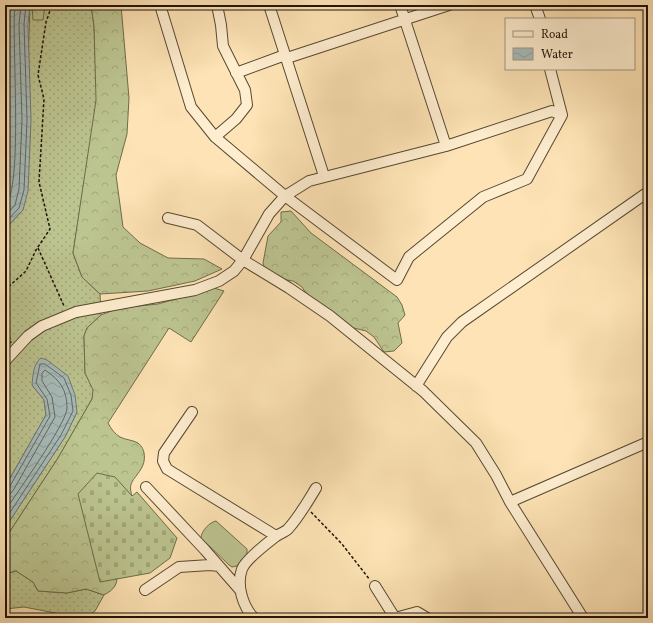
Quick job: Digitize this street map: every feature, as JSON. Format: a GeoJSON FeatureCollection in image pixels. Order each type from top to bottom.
{"type":"FeatureCollection","features":[{"type":"Feature","properties":{"kind":"street"},"geometry":{"type":"LineString","coordinates":[[160,5],[191,106],[215,137],[285,196],[397,280],[409,257],[483,197],[527,179],[562,115],[550,70]]}},
{"type":"Feature","properties":{"kind":"street"},"geometry":{"type":"LineString","coordinates":[[215,137],[236,119],[247,105],[245,90],[223,46],[217,5]]}},
{"type":"Feature","properties":{"kind":"street"},"geometry":{"type":"LineString","coordinates":[[269,5],[324,176]]}},
{"type":"Feature","properties":{"kind":"street"},"geometry":{"type":"LineString","coordinates":[[400,5],[446,146]]}},
{"type":"Feature","properties":{"kind":"street"},"geometry":{"type":"LineString","coordinates":[[236,73],[449,5]]}},
{"type":"Feature","properties":{"kind":"street"},"geometry":{"type":"LineString","coordinates":[[535,5],[540,18]]}},
{"type":"Feature","properties":{"kind":"street"},"geometry":{"type":"LineString","coordinates":[[5,361],[28,336],[42,326],[68,315],[94,308],[195,290],[219,281],[234,271],[243,260],[269,214],[285,196],[309,181],[446,146],[552,111],[562,115]]}},
{"type":"Feature","properties":{"kind":"street"},"geometry":{"type":"LineString","coordinates":[[416,386],[447,337],[462,322],[648,192]]}},
{"type":"Feature","properties":{"kind":"street"},"geometry":{"type":"LineString","coordinates":[[168,218],[197,224],[243,260],[289,288],[330,316],[416,386],[476,444],[496,475],[510,502],[583,618]]}},
{"type":"Feature","properties":{"kind":"street"},"geometry":{"type":"LineString","coordinates":[[192,412],[164,453],[163,461],[167,469],[276,536]]}},
{"type":"Feature","properties":{"kind":"street"},"geometry":{"type":"LineString","coordinates":[[510,502],[648,442]]}},
{"type":"Feature","properties":{"kind":"street"},"geometry":{"type":"LineString","coordinates":[[146,487],[240,590]]}},
{"type":"Feature","properties":{"kind":"street"},"geometry":{"type":"LineString","coordinates":[[254,618],[249,613],[243,601],[240,590],[242,569],[257,552],[276,536],[288,530],[316,488]]}},
{"type":"Feature","properties":{"kind":"street"},"geometry":{"type":"LineString","coordinates":[[145,590],[179,567],[210,565],[219,566]]}},
{"type":"Feature","properties":{"kind":"street"},"geometry":{"type":"LineString","coordinates":[[375,586],[395,618],[417,612],[427,618]]}},
{"type":"Feature","properties":{"kind":"path"},"geometry":{"type":"LineString","coordinates":[[5,290],[26,271],[50,229],[39,182],[44,98],[38,74],[46,22],[52,5]]}},
{"type":"Feature","properties":{"kind":"path"},"geometry":{"type":"LineString","coordinates":[[38,248],[68,315]]}},
{"type":"Feature","properties":{"kind":"path"},"geometry":{"type":"LineString","coordinates":[[5,322],[13,352]]}},
{"type":"Feature","properties":{"kind":"path"},"geometry":{"type":"LineString","coordinates":[[305,505],[342,544],[375,586]]}},
{"type":"Feature","properties":{"kind":"green space"},"geometry":{"type":"Polygon","coordinates":[[[30,5],[91,5],[94,26],[97,100],[73,253],[82,277],[100,294],[101,315],[87,328],[84,336],[85,373],[94,390],[92,399],[58,458],[5,539],[5,528],[65,437],[77,412],[32,385],[44,400],[46,415],[5,487],[5,229],[23,210],[30,5]]]}},
{"type":"Feature","properties":{"kind":"green space"},"geometry":{"type":"Polygon","coordinates":[[[32,5],[45,5],[43,20],[33,20],[32,5]]]}},
{"type":"Feature","properties":{"kind":"green space"},"geometry":{"type":"Polygon","coordinates":[[[91,5],[121,5],[129,98],[127,134],[116,175],[123,227],[140,243],[168,258],[204,259],[222,269],[195,281],[148,291],[100,294],[82,277],[73,253],[96,100],[94,26],[91,5]]]}},
{"type":"Feature","properties":{"kind":"green space"},"geometry":{"type":"Polygon","coordinates":[[[291,211],[311,233],[397,297],[402,305],[405,315],[398,323],[402,343],[394,351],[384,352],[374,337],[366,331],[346,326],[307,295],[302,287],[293,281],[275,278],[266,272],[263,263],[268,236],[281,222],[281,212],[291,211]]]}},
{"type":"Feature","properties":{"kind":"green space"},"geometry":{"type":"Polygon","coordinates":[[[214,288],[224,291],[191,342],[169,328],[108,423],[118,436],[138,443],[143,448],[144,452],[143,466],[131,485],[133,499],[115,586],[111,591],[104,595],[86,589],[67,593],[38,591],[33,582],[16,571],[5,574],[5,539],[58,458],[92,399],[93,390],[85,373],[84,336],[87,328],[101,315],[119,308],[158,304],[214,288]]]}},
{"type":"Feature","properties":{"kind":"green space"},"geometry":{"type":"Polygon","coordinates":[[[97,473],[115,477],[132,496],[137,492],[177,538],[170,558],[150,573],[100,582],[78,494],[97,473]]]}},
{"type":"Feature","properties":{"kind":"green space"},"geometry":{"type":"Polygon","coordinates":[[[216,521],[247,549],[247,555],[237,566],[232,567],[229,565],[201,538],[201,535],[206,527],[216,521]]]}},
{"type":"Feature","properties":{"kind":"green space"},"geometry":{"type":"Polygon","coordinates":[[[16,571],[33,582],[38,591],[67,593],[86,589],[104,595],[95,611],[86,617],[76,617],[24,607],[5,609],[5,574],[16,571]]]}},
{"type":"Feature","properties":{"kind":"water"},"geometry":{"type":"Polygon","coordinates":[[[5,5],[30,5],[28,24],[31,120],[28,191],[23,210],[5,229],[5,5]]]}},
{"type":"Feature","properties":{"kind":"water"},"geometry":{"type":"Polygon","coordinates":[[[41,358],[47,360],[68,376],[75,395],[77,412],[65,437],[5,528],[5,487],[46,415],[44,400],[32,385],[36,363],[41,358]]]}}]}
